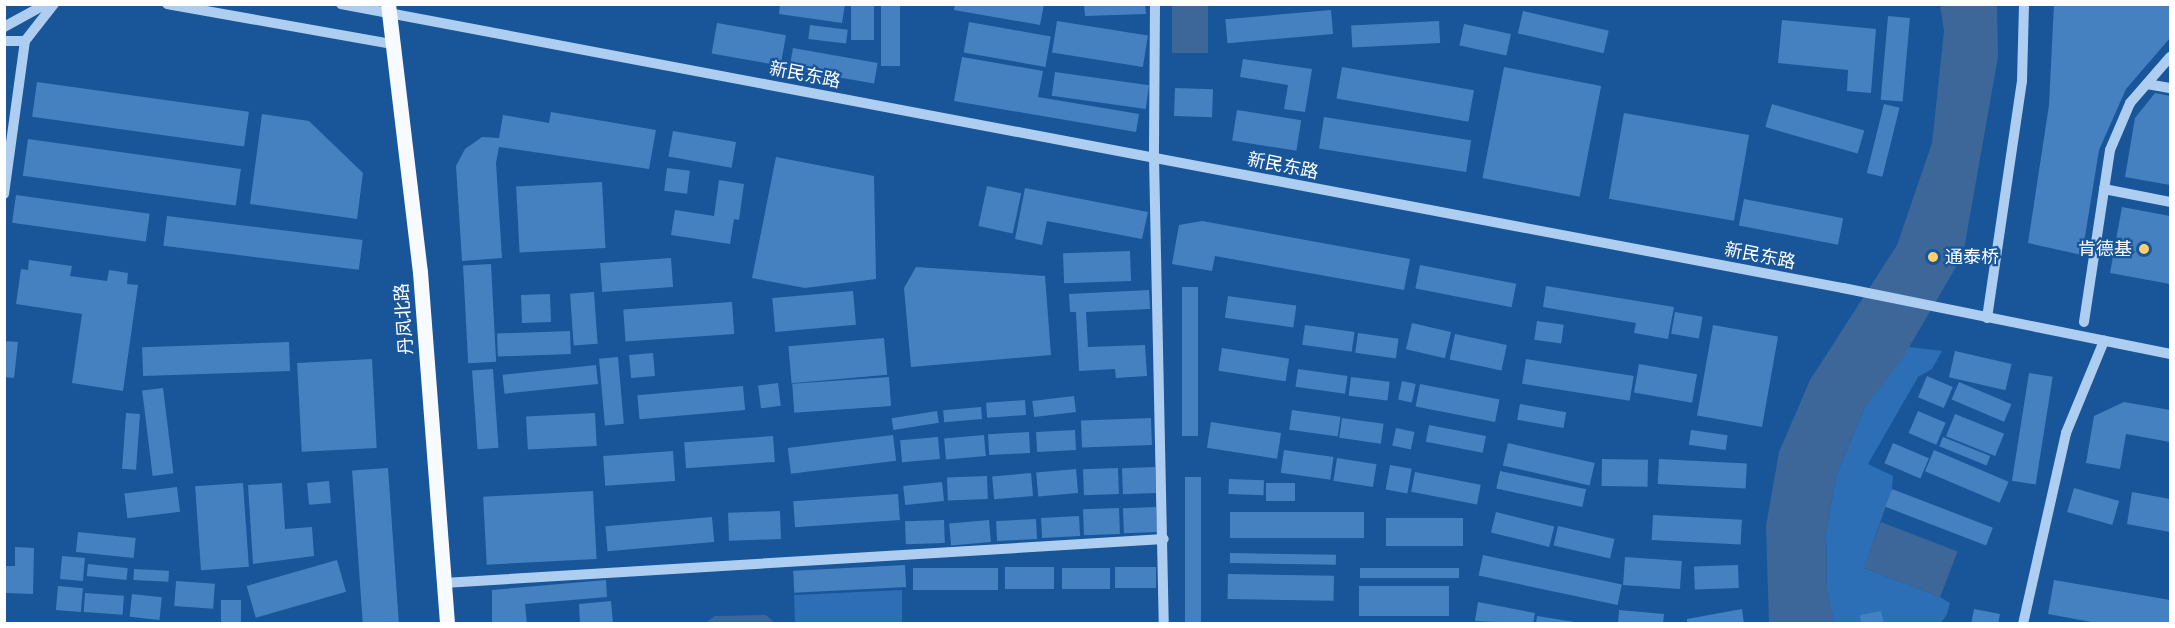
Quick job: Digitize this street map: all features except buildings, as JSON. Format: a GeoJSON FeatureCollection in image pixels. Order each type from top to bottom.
{"type":"FeatureCollection","features":[{"type":"Feature","properties":{"kind":"main road","name":"丹凤北路"},"geometry":{"type":"LineString","coordinates":[[388,8],[420,272],[447,624]]}},
{"type":"Feature","properties":{"kind":"street"},"geometry":{"type":"LineString","coordinates":[[4,27],[46,4]]}},
{"type":"Feature","properties":{"kind":"street"},"geometry":{"type":"LineString","coordinates":[[4,194],[25,41],[54,4]]}},
{"type":"Feature","properties":{"kind":"street"},"geometry":{"type":"LineString","coordinates":[[167,4],[392,44]]}},
{"type":"Feature","properties":{"kind":"street","name":"新民东路"},"geometry":{"type":"LineString","coordinates":[[341,4],[388,8],[1154,158],[1843,288],[2170,354]]}},
{"type":"Feature","properties":{"kind":"street"},"geometry":{"type":"LineString","coordinates":[[1155,4],[1154,158],[1164,539],[1164,624]]}},
{"type":"Feature","properties":{"kind":"street"},"geometry":{"type":"LineString","coordinates":[[1987,318],[2022,81],[2024,4]]}},
{"type":"Feature","properties":{"kind":"street"},"geometry":{"type":"LineString","coordinates":[[4,41],[25,41]]}},
{"type":"Feature","properties":{"kind":"street"},"geometry":{"type":"LineString","coordinates":[[2084,322],[2110,150],[2130,103],[2170,57]]}},
{"type":"Feature","properties":{"kind":"street"},"geometry":{"type":"LineString","coordinates":[[2147,84],[2170,88]]}},
{"type":"Feature","properties":{"kind":"street"},"geometry":{"type":"LineString","coordinates":[[2104,189],[2170,202]]}},
{"type":"Feature","properties":{"kind":"street"},"geometry":{"type":"LineString","coordinates":[[2023,624],[2066,433],[2104,341]]}},
{"type":"Feature","properties":{"kind":"street"},"geometry":{"type":"LineString","coordinates":[[444,584],[1164,539]]}},
{"type":"Feature","properties":{"kind":"shaded area"},"geometry":{"type":"Polygon","coordinates":[[[1172,5],[1208,5],[1208,53],[1172,53],[1172,5]]]}},
{"type":"Feature","properties":{"kind":"shaded area"},"geometry":{"type":"Polygon","coordinates":[[[1940,5],[1997,5],[1998,57],[1963,255],[1901,361],[1864,409],[1836,476],[1826,534],[1827,592],[1835,623],[1769,624],[1766,526],[1779,452],[1810,380],[1897,245],[1932,143],[1944,31],[1940,5]]]}},
{"type":"Feature","properties":{"kind":"shaded area"},"geometry":{"type":"Polygon","coordinates":[[[1909,347],[1942,351],[1932,369],[1918,377],[1868,464],[1893,476],[1892,489],[1864,568],[1950,603],[1941,623],[1835,624],[1827,592],[1826,534],[1836,476],[1864,409],[1909,347]]]}},
{"type":"Feature","properties":{"kind":"shaded area"},"geometry":{"type":"Polygon","coordinates":[[[1881,522],[1958,551],[1940,597],[1863,568],[1881,522]]]}},
{"type":"Feature","properties":{"kind":"shaded area"},"geometry":{"type":"Polygon","coordinates":[[[902,590],[902,623],[795,623],[794,595],[902,590]]]}},
{"type":"Feature","properties":{"kind":"shaded area"},"geometry":{"type":"Polygon","coordinates":[[[766,615],[775,623],[705,623],[715,616],[766,615]]]}},
{"type":"Feature","properties":{"kind":"place","name":"肯德基"},"geometry":{"type":"Point","coordinates":[2144,249]}},
{"type":"Feature","properties":{"kind":"place","name":"通泰桥"},"geometry":{"type":"Point","coordinates":[1933,257]}}]}
